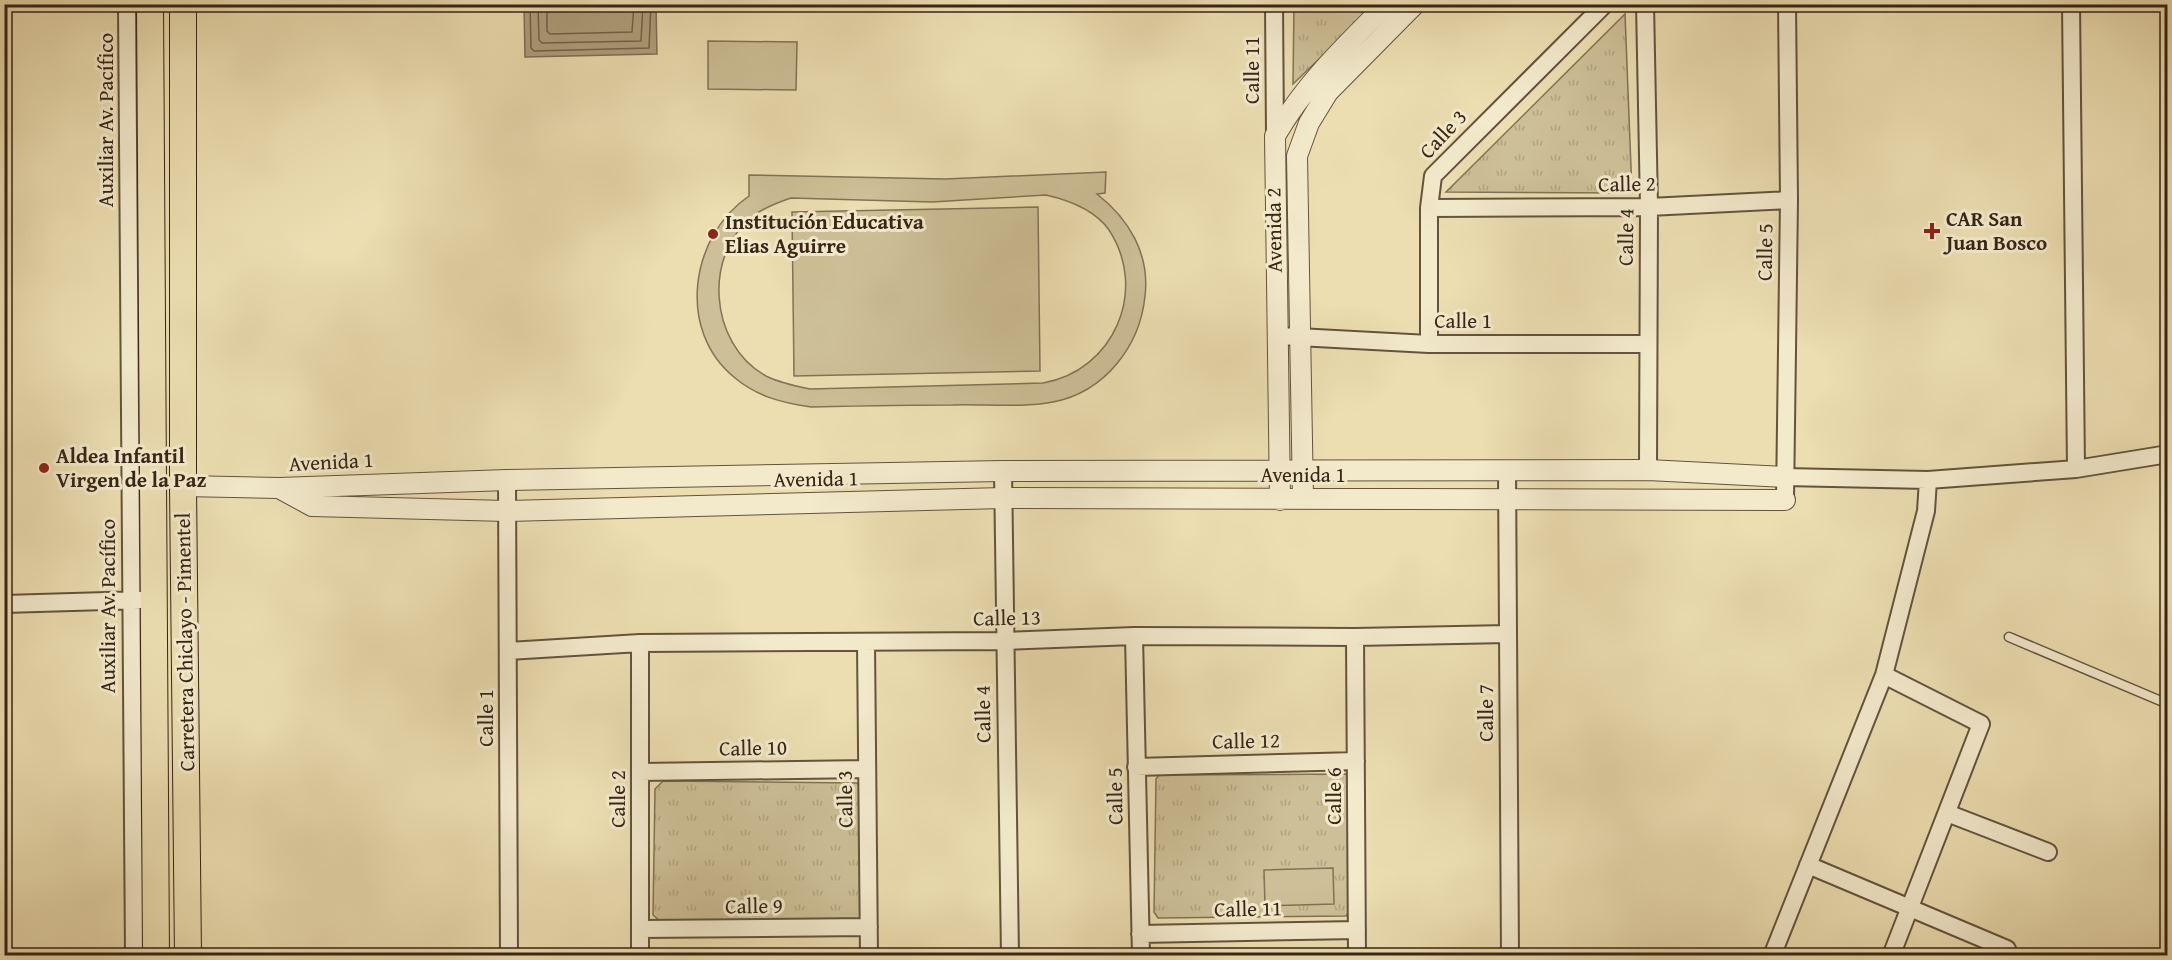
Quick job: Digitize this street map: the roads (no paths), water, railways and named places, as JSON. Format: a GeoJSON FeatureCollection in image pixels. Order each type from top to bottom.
{"type":"FeatureCollection","features":[{"type":"Feature","properties":{"kind":"main road","name":"Carretera Chiclayo - Pimentel"},"geometry":{"type":"LineString","coordinates":[[150,4],[142,600],[154,633],[156,956]]}},
{"type":"Feature","properties":{"kind":"main road","name":"Carretera Chiclayo - Pimentel"},"geometry":{"type":"LineString","coordinates":[[183,4],[183,486],[188,956]]}},
{"type":"Feature","properties":{"kind":"main road"},"geometry":{"type":"LineString","coordinates":[[154,633],[158,639],[170,643],[176,642],[186,633]]}},
{"type":"Feature","properties":{"kind":"street","name":"Auxiliar Av. Pacífico"},"geometry":{"type":"LineString","coordinates":[[127,4],[142,600],[134,956]]}},
{"type":"Feature","properties":{"kind":"street","name":"Calle 11"},"geometry":{"type":"LineString","coordinates":[[1274,4],[1275,136]]}},
{"type":"Feature","properties":{"kind":"street"},"geometry":{"type":"LineString","coordinates":[[1275,136],[1293,104],[1314,78],[1387,4]]}},
{"type":"Feature","properties":{"kind":"street","name":"Avenida 2"},"geometry":{"type":"LineString","coordinates":[[1303,499],[1297,156],[1309,123],[1328,92],[1415,4]]}},
{"type":"Feature","properties":{"kind":"street","name":"Calle 3"},"geometry":{"type":"LineString","coordinates":[[1429,344],[1429,208],[1433,176],[1605,4]]}},
{"type":"Feature","properties":{"kind":"street","name":"Calle 4"},"geometry":{"type":"LineString","coordinates":[[1645,4],[1649,207],[1648,470]]}},
{"type":"Feature","properties":{"kind":"street","name":"Calle 5"},"geometry":{"type":"LineString","coordinates":[[1785,500],[1789,200],[1786,4]]}},
{"type":"Feature","properties":{"kind":"street"},"geometry":{"type":"LineString","coordinates":[[2071,4],[2076,469]]}},
{"type":"Feature","properties":{"kind":"street","name":"Avenida 2"},"geometry":{"type":"LineString","coordinates":[[1275,136],[1281,500]]}},
{"type":"Feature","properties":{"kind":"street","name":"Calle 2"},"geometry":{"type":"LineString","coordinates":[[1429,208],[1649,207],[1789,200]]}},
{"type":"Feature","properties":{"kind":"street","name":"Calle 1"},"geometry":{"type":"LineString","coordinates":[[1279,336],[1429,344],[1647,344]]}},
{"type":"Feature","properties":{"kind":"street"},"geometry":{"type":"LineString","coordinates":[[1784,477],[1928,480],[2076,469],[2168,454]]}},
{"type":"Feature","properties":{"kind":"street","name":"Calle 7"},"geometry":{"type":"LineString","coordinates":[[1507,470],[1510,956]]}},
{"type":"Feature","properties":{"kind":"street","name":"Avenida 1"},"geometry":{"type":"LineString","coordinates":[[279,488],[507,480],[1003,471],[1648,470],[1784,477]]}},
{"type":"Feature","properties":{"kind":"street","name":"Calle 4"},"geometry":{"type":"LineString","coordinates":[[1003,471],[1010,956]]}},
{"type":"Feature","properties":{"kind":"street","name":"Calle 1"},"geometry":{"type":"LineString","coordinates":[[507,480],[509,956]]}},
{"type":"Feature","properties":{"kind":"street"},"geometry":{"type":"LineString","coordinates":[[1772,956],[1884,675],[1926,511],[1928,480]]}},
{"type":"Feature","properties":{"kind":"street"},"geometry":{"type":"LineString","coordinates":[[183,486],[279,488]]}},
{"type":"Feature","properties":{"kind":"street","name":"Avenida 1"},"geometry":{"type":"LineString","coordinates":[[279,488],[312,506],[507,511],[1004,498],[1785,500]]}},
{"type":"Feature","properties":{"kind":"street"},"geometry":{"type":"LineString","coordinates":[[4,604],[142,600]]}},
{"type":"Feature","properties":{"kind":"street","name":"Calle 13"},"geometry":{"type":"LineString","coordinates":[[508,651],[640,643],[866,643],[1134,636],[1355,637],[1508,633]]}},
{"type":"Feature","properties":{"kind":"street","name":"Calle 5"},"geometry":{"type":"LineString","coordinates":[[1134,636],[1141,956]]}},
{"type":"Feature","properties":{"kind":"street","name":"Calle 6"},"geometry":{"type":"LineString","coordinates":[[1355,637],[1357,956]]}},
{"type":"Feature","properties":{"kind":"street","name":"Calle 2"},"geometry":{"type":"LineString","coordinates":[[640,643],[640,956]]}},
{"type":"Feature","properties":{"kind":"street","name":"Calle 3"},"geometry":{"type":"LineString","coordinates":[[866,643],[869,956]]}},
{"type":"Feature","properties":{"kind":"street"},"geometry":{"type":"LineString","coordinates":[[1884,675],[1982,724],[1891,956]]}},
{"type":"Feature","properties":{"kind":"street","name":"Calle 12"},"geometry":{"type":"LineString","coordinates":[[1137,767],[1356,761]]}},
{"type":"Feature","properties":{"kind":"street","name":"Calle 10"},"geometry":{"type":"LineString","coordinates":[[640,772],[867,769]]}},
{"type":"Feature","properties":{"kind":"street"},"geometry":{"type":"LineString","coordinates":[[1947,813],[2048,852]]}},
{"type":"Feature","properties":{"kind":"street"},"geometry":{"type":"LineString","coordinates":[[1808,865],[2007,949]]}},
{"type":"Feature","properties":{"kind":"street","name":"Calle 9"},"geometry":{"type":"LineString","coordinates":[[640,929],[869,927]]}},
{"type":"Feature","properties":{"kind":"street","name":"Calle 11"},"geometry":{"type":"LineString","coordinates":[[1140,934],[1357,930]]}},
{"type":"Feature","properties":{"kind":"lane"},"geometry":{"type":"LineString","coordinates":[[2010,637],[2168,704]]}},
{"type":"Feature","properties":{"kind":"water"},"geometry":{"type":"Polygon","coordinates":[[[524,5],[656,5],[657,54],[525,57],[524,5]]]}},
{"type":"Feature","properties":{"kind":"place","name":"CAR San Juan Bosco"},"geometry":{"type":"Point","coordinates":[1932,231]}},
{"type":"Feature","properties":{"kind":"place","name":"Institución Educativa Elias Aguirre"},"geometry":{"type":"Point","coordinates":[713,234]}},
{"type":"Feature","properties":{"kind":"place","name":"Aldea Infantil Virgen de la Paz"},"geometry":{"type":"Point","coordinates":[44,468]}}]}
